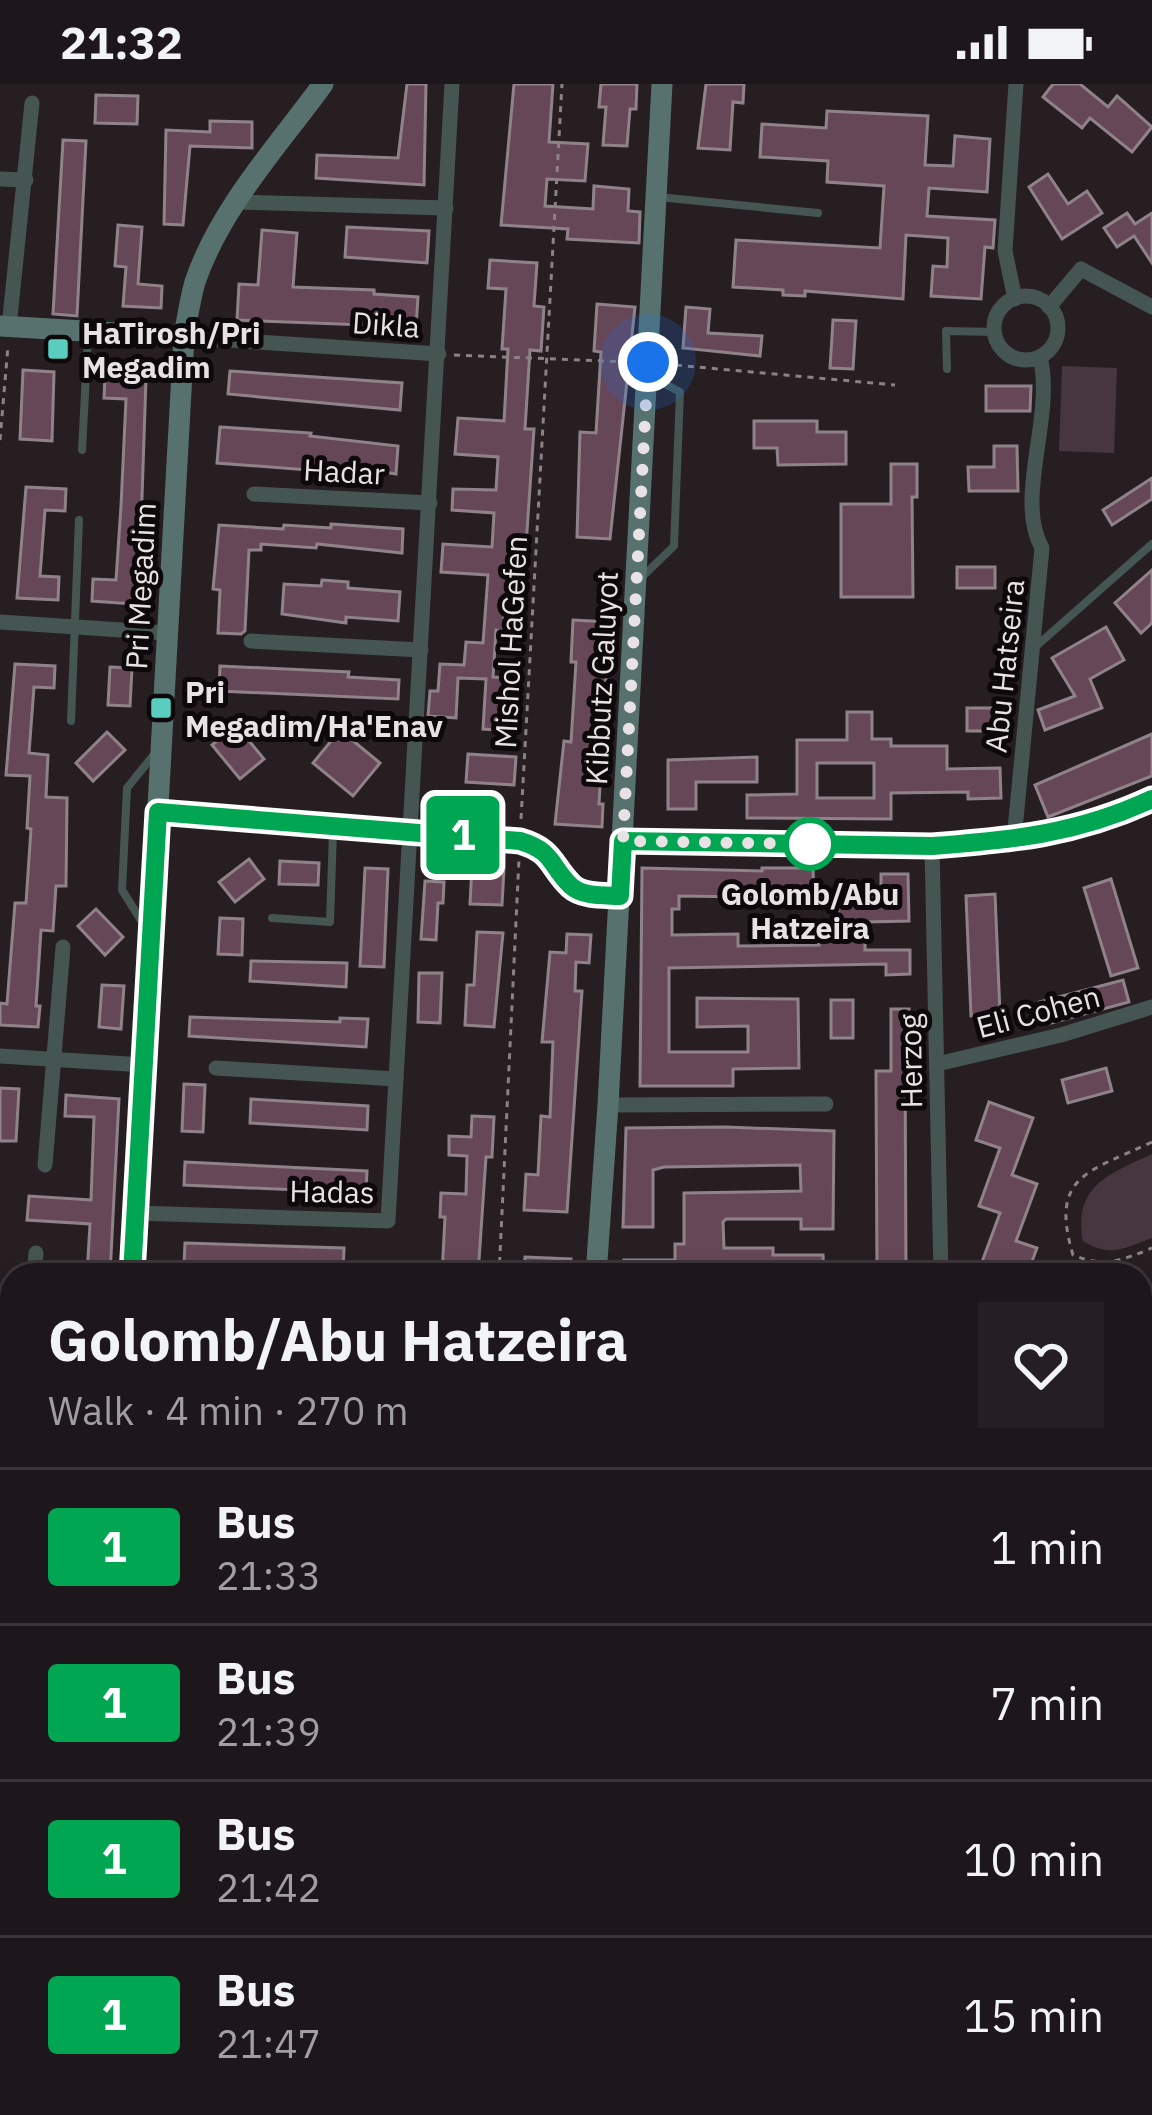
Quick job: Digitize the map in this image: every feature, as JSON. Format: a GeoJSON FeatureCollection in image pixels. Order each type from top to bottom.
{"type":"FeatureCollection","features":[{"type":"Feature","properties":{"kind":"street","name":"Pri Megadim"},"geometry":{"type":"LineString","coordinates":[[133,1263],[184,338],[194,284],[210,246],[236,202],[323,84]]}},
{"type":"Feature","properties":{"kind":"street","name":"Dikla"},"geometry":{"type":"LineString","coordinates":[[184,338],[439,355],[452,84]]}},
{"type":"Feature","properties":{"kind":"street","name":"Kibbutz Galuyot"},"geometry":{"type":"LineString","coordinates":[[597,1263],[662,84]]}},
{"type":"Feature","properties":{"kind":"street"},"geometry":{"type":"LineString","coordinates":[[1015,298],[1005,250],[1016,84]]}},
{"type":"Feature","properties":{"kind":"street"},"geometry":{"type":"LineString","coordinates":[[32,103],[5,327],[184,338]]}},
{"type":"Feature","properties":{"kind":"street"},"geometry":{"type":"LineString","coordinates":[[0,179],[26,180]]}},
{"type":"Feature","properties":{"kind":"street"},"geometry":{"type":"LineString","coordinates":[[236,202],[446,208]]}},
{"type":"Feature","properties":{"kind":"street"},"geometry":{"type":"LineString","coordinates":[[1049,307],[1081,269],[1152,307]]}},
{"type":"Feature","properties":{"kind":"street"},"geometry":{"type":"LineString","coordinates":[[1015,298],[1037,298],[1049,307],[1058,322],[1054,344],[1030,360],[1003,350],[994,332],[998,313],[1015,298]]}},
{"type":"Feature","properties":{"kind":"street"},"geometry":{"type":"LineString","coordinates":[[410,829],[439,355]]}},
{"type":"Feature","properties":{"kind":"street","name":"Abu Hatseira"},"geometry":{"type":"LineString","coordinates":[[1014,840],[1042,548],[1031,528],[1046,389],[1040,357]]}},
{"type":"Feature","properties":{"kind":"street","name":"Hadar"},"geometry":{"type":"LineString","coordinates":[[254,494],[430,503]]}},
{"type":"Feature","properties":{"kind":"street"},"geometry":{"type":"LineString","coordinates":[[0,622],[167,633]]}},
{"type":"Feature","properties":{"kind":"street"},"geometry":{"type":"LineString","coordinates":[[251,641],[421,650]]}},
{"type":"Feature","properties":{"kind":"street"},"geometry":{"type":"LineString","coordinates":[[623,841],[932,846],[1014,840],[1112,818],[1152,799]]}},
{"type":"Feature","properties":{"kind":"street"},"geometry":{"type":"LineString","coordinates":[[158,812],[520,841],[550,856],[571,886],[582,892],[620,896]]}},
{"type":"Feature","properties":{"kind":"street","name":"Hadas"},"geometry":{"type":"LineString","coordinates":[[136,1213],[388,1221],[410,829]]}},
{"type":"Feature","properties":{"kind":"street","name":"Herzog"},"geometry":{"type":"LineString","coordinates":[[932,846],[941,1263]]}},
{"type":"Feature","properties":{"kind":"street"},"geometry":{"type":"LineString","coordinates":[[45,1165],[63,947]]}},
{"type":"Feature","properties":{"kind":"street","name":"Eli Cohen"},"geometry":{"type":"LineString","coordinates":[[937,1064],[1061,1035],[1152,1007]]}},
{"type":"Feature","properties":{"kind":"street"},"geometry":{"type":"LineString","coordinates":[[0,1056],[144,1065]]}},
{"type":"Feature","properties":{"kind":"street"},"geometry":{"type":"LineString","coordinates":[[216,1068],[396,1079]]}},
{"type":"Feature","properties":{"kind":"street"},"geometry":{"type":"LineString","coordinates":[[608,1105],[826,1104]]}},
{"type":"Feature","properties":{"kind":"street"},"geometry":{"type":"LineString","coordinates":[[35,1263],[36,1253]]}},
{"type":"Feature","properties":{"kind":"lane"},"geometry":{"type":"LineString","coordinates":[[656,196],[818,213]]}},
{"type":"Feature","properties":{"kind":"lane"},"geometry":{"type":"LineString","coordinates":[[947,369],[946,331],[994,332]]}},
{"type":"Feature","properties":{"kind":"lane"},"geometry":{"type":"LineString","coordinates":[[82,450],[88,332]]}},
{"type":"Feature","properties":{"kind":"lane"},"geometry":{"type":"LineString","coordinates":[[636,582],[674,546],[680,392],[647,374]]}},
{"type":"Feature","properties":{"kind":"lane"},"geometry":{"type":"LineString","coordinates":[[71,721],[79,520]]}},
{"type":"Feature","properties":{"kind":"lane"},"geometry":{"type":"LineString","coordinates":[[1032,650],[1152,544]]}},
{"type":"Feature","properties":{"kind":"lane"},"geometry":{"type":"LineString","coordinates":[[151,935],[122,890],[128,788],[161,746]]}},
{"type":"Feature","properties":{"kind":"lane"},"geometry":{"type":"LineString","coordinates":[[272,918],[329,922],[333,824]]}},
{"type":"Feature","properties":{"kind":"path","name":"Mishol HaGefen"},"geometry":{"type":"LineString","coordinates":[[500,1263],[562,84]]}},
{"type":"Feature","properties":{"kind":"path"},"geometry":{"type":"LineString","coordinates":[[0,440],[5,327]]}},
{"type":"Feature","properties":{"kind":"path"},"geometry":{"type":"LineString","coordinates":[[1091,1263],[1073,1255],[1063,1223],[1067,1193],[1087,1173],[1152,1142]]}},
{"type":"Feature","properties":{"kind":"path"},"geometry":{"type":"LineString","coordinates":[[1106,1263],[1152,1248]]}},
{"type":"Feature","properties":{"kind":"shaded area"},"geometry":{"type":"Polygon","coordinates":[[[1062,366],[1117,368],[1114,453],[1059,451],[1062,366]]]}},
{"type":"Feature","properties":{"kind":"shaded area"},"geometry":{"type":"Polygon","coordinates":[[[1152,1154],[1152,1238],[1109,1250],[1083,1241],[1081,1222],[1089,1195],[1109,1176],[1152,1154]]]}},
{"type":"Feature","properties":{"kind":"building"},"geometry":{"type":"Polygon","coordinates":[[[407,84],[426,84],[424,185],[316,178],[317,155],[398,158],[407,84]]]}},
{"type":"Feature","properties":{"kind":"building"},"geometry":{"type":"Polygon","coordinates":[[[514,84],[553,84],[549,142],[588,144],[585,181],[547,179],[545,206],[593,209],[594,186],[629,189],[628,211],[640,212],[639,243],[567,239],[568,229],[501,225],[514,84]]]}},
{"type":"Feature","properties":{"kind":"building"},"geometry":{"type":"Polygon","coordinates":[[[601,84],[637,84],[627,146],[603,145],[606,107],[599,107],[601,84]]]}},
{"type":"Feature","properties":{"kind":"building"},"geometry":{"type":"Polygon","coordinates":[[[706,84],[744,84],[743,103],[733,102],[730,150],[698,148],[706,84]]]}},
{"type":"Feature","properties":{"kind":"building"},"geometry":{"type":"Polygon","coordinates":[[[1053,84],[1080,84],[1108,107],[1117,96],[1152,127],[1132,152],[1090,118],[1082,128],[1043,97],[1053,84]]]}},
{"type":"Feature","properties":{"kind":"building"},"geometry":{"type":"Polygon","coordinates":[[[96,95],[138,96],[137,124],[95,123],[96,95]]]}},
{"type":"Feature","properties":{"kind":"building"},"geometry":{"type":"Polygon","coordinates":[[[827,111],[928,116],[925,165],[953,166],[955,136],[990,139],[987,192],[929,188],[927,216],[995,220],[993,248],[985,247],[981,299],[931,296],[933,266],[947,267],[948,238],[906,235],[903,299],[805,291],[805,296],[783,295],[783,290],[733,287],[736,240],[880,248],[884,186],[827,182],[828,161],[760,157],[762,124],[826,128],[827,111]]]}},
{"type":"Feature","properties":{"kind":"building"},"geometry":{"type":"Polygon","coordinates":[[[210,121],[252,122],[252,148],[190,146],[183,225],[164,224],[166,130],[210,132],[210,121]]]}},
{"type":"Feature","properties":{"kind":"building"},"geometry":{"type":"Polygon","coordinates":[[[63,140],[86,141],[77,316],[53,314],[63,140]]]}},
{"type":"Feature","properties":{"kind":"building"},"geometry":{"type":"Polygon","coordinates":[[[1048,174],[1068,204],[1087,191],[1102,213],[1062,239],[1029,187],[1048,174]]]}},
{"type":"Feature","properties":{"kind":"building"},"geometry":{"type":"Polygon","coordinates":[[[1127,213],[1135,224],[1152,213],[1152,263],[1134,236],[1117,247],[1104,228],[1127,213]]]}},
{"type":"Feature","properties":{"kind":"building"},"geometry":{"type":"Polygon","coordinates":[[[118,225],[142,227],[138,284],[162,286],[161,308],[123,306],[126,267],[115,266],[118,225]]]}},
{"type":"Feature","properties":{"kind":"building"},"geometry":{"type":"Polygon","coordinates":[[[347,227],[429,231],[427,263],[345,257],[347,227]]]}},
{"type":"Feature","properties":{"kind":"building"},"geometry":{"type":"Polygon","coordinates":[[[262,230],[297,233],[293,287],[418,297],[416,327],[237,320],[239,284],[258,285],[262,230]]]}},
{"type":"Feature","properties":{"kind":"building"},"geometry":{"type":"Polygon","coordinates":[[[490,260],[537,263],[534,306],[544,307],[541,351],[530,350],[525,429],[534,429],[522,604],[505,603],[503,631],[496,630],[493,677],[520,678],[516,731],[483,729],[486,679],[458,678],[456,718],[428,716],[430,691],[438,691],[440,664],[464,665],[466,642],[483,643],[488,575],[441,572],[443,544],[492,547],[494,513],[452,510],[453,489],[496,490],[498,457],[455,454],[458,418],[504,421],[506,289],[488,288],[490,260]]]}},
{"type":"Feature","properties":{"kind":"building"},"geometry":{"type":"Polygon","coordinates":[[[597,304],[635,307],[610,539],[577,537],[580,432],[596,433],[601,352],[594,351],[597,304]]]}},
{"type":"Feature","properties":{"kind":"building"},"geometry":{"type":"Polygon","coordinates":[[[686,307],[710,309],[708,333],[762,336],[760,356],[683,348],[686,307]]]}},
{"type":"Feature","properties":{"kind":"building"},"geometry":{"type":"Polygon","coordinates":[[[833,320],[856,321],[853,369],[830,368],[833,320]]]}},
{"type":"Feature","properties":{"kind":"building"},"geometry":{"type":"Polygon","coordinates":[[[23,370],[54,372],[52,441],[20,439],[23,370]]]}},
{"type":"Feature","properties":{"kind":"building"},"geometry":{"type":"Polygon","coordinates":[[[230,371],[402,383],[400,410],[228,394],[230,371]]]}},
{"type":"Feature","properties":{"kind":"building"},"geometry":{"type":"Polygon","coordinates":[[[105,376],[146,379],[133,604],[92,601],[93,579],[116,580],[121,506],[126,399],[104,398],[105,376]]]}},
{"type":"Feature","properties":{"kind":"building"},"geometry":{"type":"Polygon","coordinates":[[[986,386],[1031,386],[1030,411],[986,411],[986,386]]]}},
{"type":"Feature","properties":{"kind":"building"},"geometry":{"type":"Polygon","coordinates":[[[754,421],[817,421],[817,432],[846,432],[846,464],[778,465],[777,448],[754,448],[754,421]]]}},
{"type":"Feature","properties":{"kind":"building"},"geometry":{"type":"Polygon","coordinates":[[[220,427],[311,433],[398,446],[396,474],[217,463],[220,427]]]}},
{"type":"Feature","properties":{"kind":"building"},"geometry":{"type":"Polygon","coordinates":[[[994,446],[1017,446],[1018,491],[969,491],[968,467],[994,467],[994,446]]]}},
{"type":"Feature","properties":{"kind":"building"},"geometry":{"type":"Polygon","coordinates":[[[891,464],[917,464],[917,497],[912,497],[913,597],[841,597],[841,504],[891,504],[891,464]]]}},
{"type":"Feature","properties":{"kind":"building"},"geometry":{"type":"Polygon","coordinates":[[[1152,478],[1152,499],[1112,525],[1103,510],[1152,478]]]}},
{"type":"Feature","properties":{"kind":"building"},"geometry":{"type":"Polygon","coordinates":[[[26,487],[66,489],[65,511],[45,510],[40,576],[59,577],[58,600],[17,598],[26,487]]]}},
{"type":"Feature","properties":{"kind":"building"},"geometry":{"type":"Polygon","coordinates":[[[331,524],[403,529],[402,553],[261,544],[261,550],[249,550],[245,631],[218,633],[220,590],[213,589],[219,525],[283,529],[284,525],[331,528],[331,524]]]}},
{"type":"Feature","properties":{"kind":"building"},"geometry":{"type":"Polygon","coordinates":[[[957,567],[995,567],[995,588],[957,588],[957,567]]]}},
{"type":"Feature","properties":{"kind":"building"},"geometry":{"type":"Polygon","coordinates":[[[1152,570],[1152,623],[1141,633],[1115,603],[1152,570]]]}},
{"type":"Feature","properties":{"kind":"building"},"geometry":{"type":"Polygon","coordinates":[[[322,580],[348,582],[348,588],[400,592],[398,621],[346,617],[346,623],[282,614],[284,584],[321,586],[322,580]]]}},
{"type":"Feature","properties":{"kind":"building"},"geometry":{"type":"Polygon","coordinates":[[[573,620],[609,622],[599,804],[603,804],[602,827],[555,824],[564,741],[571,742],[576,662],[571,662],[573,620]]]}},
{"type":"Feature","properties":{"kind":"building"},"geometry":{"type":"Polygon","coordinates":[[[1106,627],[1124,660],[1090,679],[1102,708],[1045,730],[1038,710],[1075,696],[1052,658],[1106,627]]]}},
{"type":"Feature","properties":{"kind":"building"},"geometry":{"type":"Polygon","coordinates":[[[15,664],[55,666],[54,688],[34,687],[29,753],[48,755],[46,797],[67,798],[66,886],[56,886],[53,931],[41,930],[38,1027],[0,1025],[0,1003],[7,1004],[15,903],[26,903],[31,829],[27,828],[30,776],[6,775],[15,664]]]}},
{"type":"Feature","properties":{"kind":"building"},"geometry":{"type":"Polygon","coordinates":[[[220,666],[349,672],[348,677],[399,680],[398,699],[219,691],[220,666]]]}},
{"type":"Feature","properties":{"kind":"building"},"geometry":{"type":"Polygon","coordinates":[[[110,667],[132,668],[130,706],[108,705],[110,667]]]}},
{"type":"Feature","properties":{"kind":"building"},"geometry":{"type":"Polygon","coordinates":[[[967,708],[1009,708],[1009,731],[967,731],[967,708]]]}},
{"type":"Feature","properties":{"kind":"building"},"geometry":{"type":"Polygon","coordinates":[[[847,712],[872,712],[872,739],[891,739],[891,746],[947,746],[947,769],[1000,768],[1001,798],[968,799],[968,792],[891,793],[891,819],[747,818],[747,795],[797,794],[797,740],[847,740],[847,712]],[[817,763],[817,798],[874,798],[874,763],[817,763]]]}},
{"type":"Feature","properties":{"kind":"building"},"geometry":{"type":"Polygon","coordinates":[[[236,725],[264,759],[240,779],[212,745],[236,725]]]}},
{"type":"Feature","properties":{"kind":"building"},"geometry":{"type":"Polygon","coordinates":[[[340,730],[380,763],[353,796],[313,763],[340,730]]]}},
{"type":"Feature","properties":{"kind":"building"},"geometry":{"type":"Polygon","coordinates":[[[107,732],[125,750],[93,781],[76,763],[107,732]]]}},
{"type":"Feature","properties":{"kind":"building"},"geometry":{"type":"Polygon","coordinates":[[[1152,734],[1152,776],[1048,817],[1035,785],[1152,734]]]}},
{"type":"Feature","properties":{"kind":"building"},"geometry":{"type":"Polygon","coordinates":[[[468,754],[516,757],[514,785],[466,782],[468,754]]]}},
{"type":"Feature","properties":{"kind":"building"},"geometry":{"type":"Polygon","coordinates":[[[757,757],[757,782],[696,782],[696,809],[668,809],[668,760],[757,757]]]}},
{"type":"Feature","properties":{"kind":"building"},"geometry":{"type":"Polygon","coordinates":[[[249,859],[264,879],[235,902],[219,882],[249,859]]]}},
{"type":"Feature","properties":{"kind":"building"},"geometry":{"type":"Polygon","coordinates":[[[280,861],[319,863],[318,885],[279,884],[280,861]]]}},
{"type":"Feature","properties":{"kind":"building"},"geometry":{"type":"Polygon","coordinates":[[[472,866],[504,868],[502,905],[470,904],[472,866]]]}},
{"type":"Feature","properties":{"kind":"building"},"geometry":{"type":"Polygon","coordinates":[[[365,868],[388,869],[384,967],[360,966],[365,868]]]}},
{"type":"Feature","properties":{"kind":"building"},"geometry":{"type":"Polygon","coordinates":[[[642,868],[813,868],[814,898],[679,896],[679,909],[672,909],[672,935],[738,934],[738,946],[819,945],[819,933],[838,933],[838,890],[881,890],[881,874],[908,874],[909,921],[865,922],[865,950],[910,950],[910,974],[886,975],[886,964],[669,968],[669,1052],[748,1052],[748,1026],[697,1027],[697,998],[798,999],[799,1068],[733,1069],[733,1086],[640,1086],[642,868]]]}},
{"type":"Feature","properties":{"kind":"building"},"geometry":{"type":"Polygon","coordinates":[[[1111,879],[1138,968],[1111,976],[1084,888],[1111,879]]]}},
{"type":"Feature","properties":{"kind":"building"},"geometry":{"type":"Polygon","coordinates":[[[425,881],[444,882],[436,940],[421,939],[425,881]]]}},
{"type":"Feature","properties":{"kind":"building"},"geometry":{"type":"Polygon","coordinates":[[[995,894],[1000,1014],[971,1016],[966,896],[995,894]]]}},
{"type":"Feature","properties":{"kind":"building"},"geometry":{"type":"Polygon","coordinates":[[[96,909],[123,937],[105,955],[78,926],[96,909]]]}},
{"type":"Feature","properties":{"kind":"building"},"geometry":{"type":"Polygon","coordinates":[[[220,918],[243,919],[242,955],[218,954],[220,918]]]}},
{"type":"Feature","properties":{"kind":"building"},"geometry":{"type":"Polygon","coordinates":[[[477,932],[503,933],[494,1027],[465,1025],[467,985],[474,985],[477,932]]]}},
{"type":"Feature","properties":{"kind":"building"},"geometry":{"type":"Polygon","coordinates":[[[567,934],[591,935],[589,963],[576,962],[575,991],[582,991],[567,1212],[524,1210],[526,1174],[538,1175],[541,1116],[550,1117],[553,1042],[542,1042],[550,952],[566,953],[567,934]]]}},
{"type":"Feature","properties":{"kind":"building"},"geometry":{"type":"Polygon","coordinates":[[[251,961],[347,963],[346,987],[250,981],[251,961]]]}},
{"type":"Feature","properties":{"kind":"building"},"geometry":{"type":"Polygon","coordinates":[[[419,973],[442,973],[440,1023],[418,1022],[419,973]]]}},
{"type":"Feature","properties":{"kind":"building"},"geometry":{"type":"Polygon","coordinates":[[[1123,980],[1129,1002],[1044,1025],[1039,1002],[1123,980]]]}},
{"type":"Feature","properties":{"kind":"building"},"geometry":{"type":"Polygon","coordinates":[[[102,985],[124,986],[121,1029],[99,1027],[102,985]]]}},
{"type":"Feature","properties":{"kind":"building"},"geometry":{"type":"Polygon","coordinates":[[[831,1000],[853,1000],[853,1038],[831,1038],[831,1000]]]}},
{"type":"Feature","properties":{"kind":"building"},"geometry":{"type":"Polygon","coordinates":[[[891,1009],[909,1009],[906,1263],[877,1263],[876,1071],[891,1071],[891,1009]]]}},
{"type":"Feature","properties":{"kind":"building"},"geometry":{"type":"Polygon","coordinates":[[[190,1017],[368,1019],[366,1047],[189,1036],[190,1017]]]}},
{"type":"Feature","properties":{"kind":"building"},"geometry":{"type":"Polygon","coordinates":[[[1106,1068],[1112,1091],[1068,1103],[1062,1080],[1106,1068]]]}},
{"type":"Feature","properties":{"kind":"building"},"geometry":{"type":"Polygon","coordinates":[[[184,1084],[205,1085],[203,1132],[182,1131],[184,1084]]]}},
{"type":"Feature","properties":{"kind":"building"},"geometry":{"type":"Polygon","coordinates":[[[0,1088],[19,1089],[16,1141],[0,1141],[0,1088]]]}},
{"type":"Feature","properties":{"kind":"building"},"geometry":{"type":"Polygon","coordinates":[[[66,1095],[119,1099],[111,1263],[88,1263],[90,1224],[27,1220],[29,1196],[91,1200],[94,1117],[65,1116],[66,1095]]]}},
{"type":"Feature","properties":{"kind":"building"},"geometry":{"type":"Polygon","coordinates":[[[251,1099],[368,1106],[367,1130],[250,1123],[251,1099]]]}},
{"type":"Feature","properties":{"kind":"building"},"geometry":{"type":"Polygon","coordinates":[[[989,1102],[1033,1118],[1012,1175],[1037,1184],[1016,1241],[1037,1248],[1031,1263],[982,1263],[1000,1213],[979,1206],[1000,1148],[976,1140],[989,1102]]]}},
{"type":"Feature","properties":{"kind":"building"},"geometry":{"type":"Polygon","coordinates":[[[472,1116],[494,1117],[492,1157],[486,1157],[479,1263],[443,1263],[441,1193],[466,1194],[467,1156],[449,1155],[449,1136],[471,1137],[472,1116]]]}},
{"type":"Feature","properties":{"kind":"building"},"geometry":{"type":"Polygon","coordinates":[[[626,1128],[834,1131],[833,1229],[801,1229],[801,1219],[723,1222],[724,1248],[823,1255],[823,1263],[624,1263],[675,1260],[675,1244],[684,1244],[684,1193],[801,1191],[800,1165],[664,1167],[653,1170],[653,1227],[623,1227],[626,1128]]]}},
{"type":"Feature","properties":{"kind":"building"},"geometry":{"type":"Polygon","coordinates":[[[185,1162],[367,1171],[366,1193],[184,1185],[185,1162]]]}},
{"type":"Feature","properties":{"kind":"building"},"geometry":{"type":"Polygon","coordinates":[[[185,1243],[344,1248],[343,1263],[184,1263],[185,1243]]]}},
{"type":"Feature","properties":{"kind":"building"},"geometry":{"type":"Polygon","coordinates":[[[525,1257],[571,1259],[571,1263],[525,1263],[525,1257]]]}},
{"type":"Feature","properties":{"kind":"bus line","name":"1"},"geometry":{"type":"LineString","coordinates":[[133,1263],[158,812],[520,841],[550,856],[571,886],[582,892],[620,896],[623,841],[932,846],[1014,840],[1112,818],[1152,799]]}},
{"type":"Feature","properties":{"kind":"place","name":"HaTirosh/Pri Megadim"},"geometry":{"type":"Point","coordinates":[58,349]}},
{"type":"Feature","properties":{"kind":"place","name":"Pri Megadim/Ha'Enav"},"geometry":{"type":"Point","coordinates":[161,708]}},
{"type":"Feature","properties":{"kind":"place","name":"Golomb/Abu Hatzeira"},"geometry":{"type":"Point","coordinates":[810,844]}},
{"type":"Feature","properties":{"kind":"route"},"geometry":{"type":"LineString","coordinates":[[648,362],[623,841],[810,844]]}}]}
